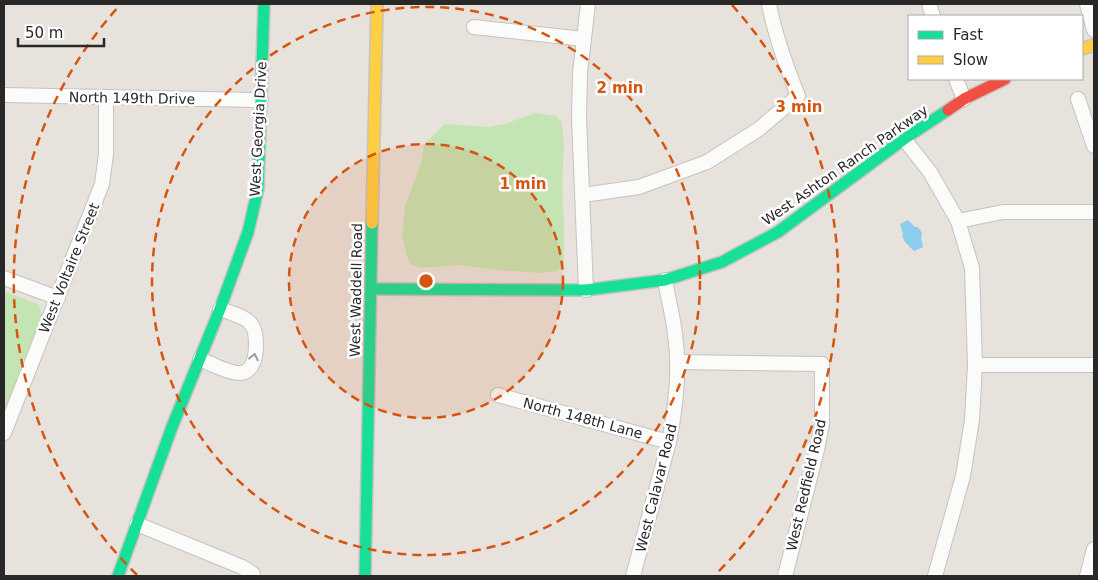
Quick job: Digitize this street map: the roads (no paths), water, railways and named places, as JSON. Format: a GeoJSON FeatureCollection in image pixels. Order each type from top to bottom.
{"type":"FeatureCollection","features":[{"type":"Feature","properties":{"kind":"street","name":"West Georgia Drive"},"geometry":{"type":"LineString","coordinates":[[118,576],[172,427],[220,309],[248,232],[258,190],[264,4]]}},
{"type":"Feature","properties":{"kind":"street","name":"West Waddell Road"},"geometry":{"type":"LineString","coordinates":[[365,576],[377,4]]}},
{"type":"Feature","properties":{"kind":"street"},"geometry":{"type":"LineString","coordinates":[[586,290],[579,118],[580,73],[588,4]]}},
{"type":"Feature","properties":{"kind":"street"},"geometry":{"type":"LineString","coordinates":[[583,195],[639,187],[707,162],[758,129],[798,96],[787,70],[769,4]]}},
{"type":"Feature","properties":{"kind":"street"},"geometry":{"type":"LineString","coordinates":[[1087,4],[1094,30]]}},
{"type":"Feature","properties":{"kind":"street"},"geometry":{"type":"LineString","coordinates":[[474,28],[584,39]]}},
{"type":"Feature","properties":{"kind":"street"},"geometry":{"type":"LineString","coordinates":[[956,80],[964,99]]}},
{"type":"Feature","properties":{"kind":"street","name":"West Ashton Ranch Parkway"},"geometry":{"type":"LineString","coordinates":[[371,289],[586,290],[664,280],[722,262],[778,232],[904,139],[964,99],[1003,80]]}},
{"type":"Feature","properties":{"kind":"street","name":"North 149th Drive"},"geometry":{"type":"LineString","coordinates":[[4,95],[261,100]]}},
{"type":"Feature","properties":{"kind":"street","name":"West Voltaire Street"},"geometry":{"type":"LineString","coordinates":[[4,432],[102,184],[106,154],[106,97]]}},
{"type":"Feature","properties":{"kind":"street"},"geometry":{"type":"LineString","coordinates":[[1078,99],[1094,146]]}},
{"type":"Feature","properties":{"kind":"street"},"geometry":{"type":"LineString","coordinates":[[904,139],[930,172],[958,221],[972,268],[975,366],[972,420],[963,476],[936,576]]}},
{"type":"Feature","properties":{"kind":"street"},"geometry":{"type":"LineString","coordinates":[[958,221],[1004,212],[1094,212]]}},
{"type":"Feature","properties":{"kind":"street"},"geometry":{"type":"LineString","coordinates":[[4,278],[58,298]]}},
{"type":"Feature","properties":{"kind":"street","name":"West Calavar Road"},"geometry":{"type":"LineString","coordinates":[[634,576],[673,423],[677,362],[675,334],[664,280]]}},
{"type":"Feature","properties":{"kind":"street"},"geometry":{"type":"LineString","coordinates":[[200,359],[239,374],[254,364],[255,330],[246,319],[220,309]]}},
{"type":"Feature","properties":{"kind":"street","name":"West Redfield Road"},"geometry":{"type":"LineString","coordinates":[[677,362],[822,364],[822,424],[785,576]]}},
{"type":"Feature","properties":{"kind":"street"},"geometry":{"type":"LineString","coordinates":[[975,366],[1094,365]]}},
{"type":"Feature","properties":{"kind":"street","name":"North 148th Lane"},"geometry":{"type":"LineString","coordinates":[[498,395],[669,442]]}},
{"type":"Feature","properties":{"kind":"street"},"geometry":{"type":"LineString","coordinates":[[137,524],[242,566],[253,575]]}},
{"type":"Feature","properties":{"kind":"street"},"geometry":{"type":"LineString","coordinates":[[1086,576],[1094,549]]}},
{"type":"Feature","properties":{"kind":"water"},"geometry":{"type":"Polygon","coordinates":[[[908,220],[915,227],[918,227],[922,233],[923,247],[914,251],[902,236],[900,224],[908,220]]]}}]}
